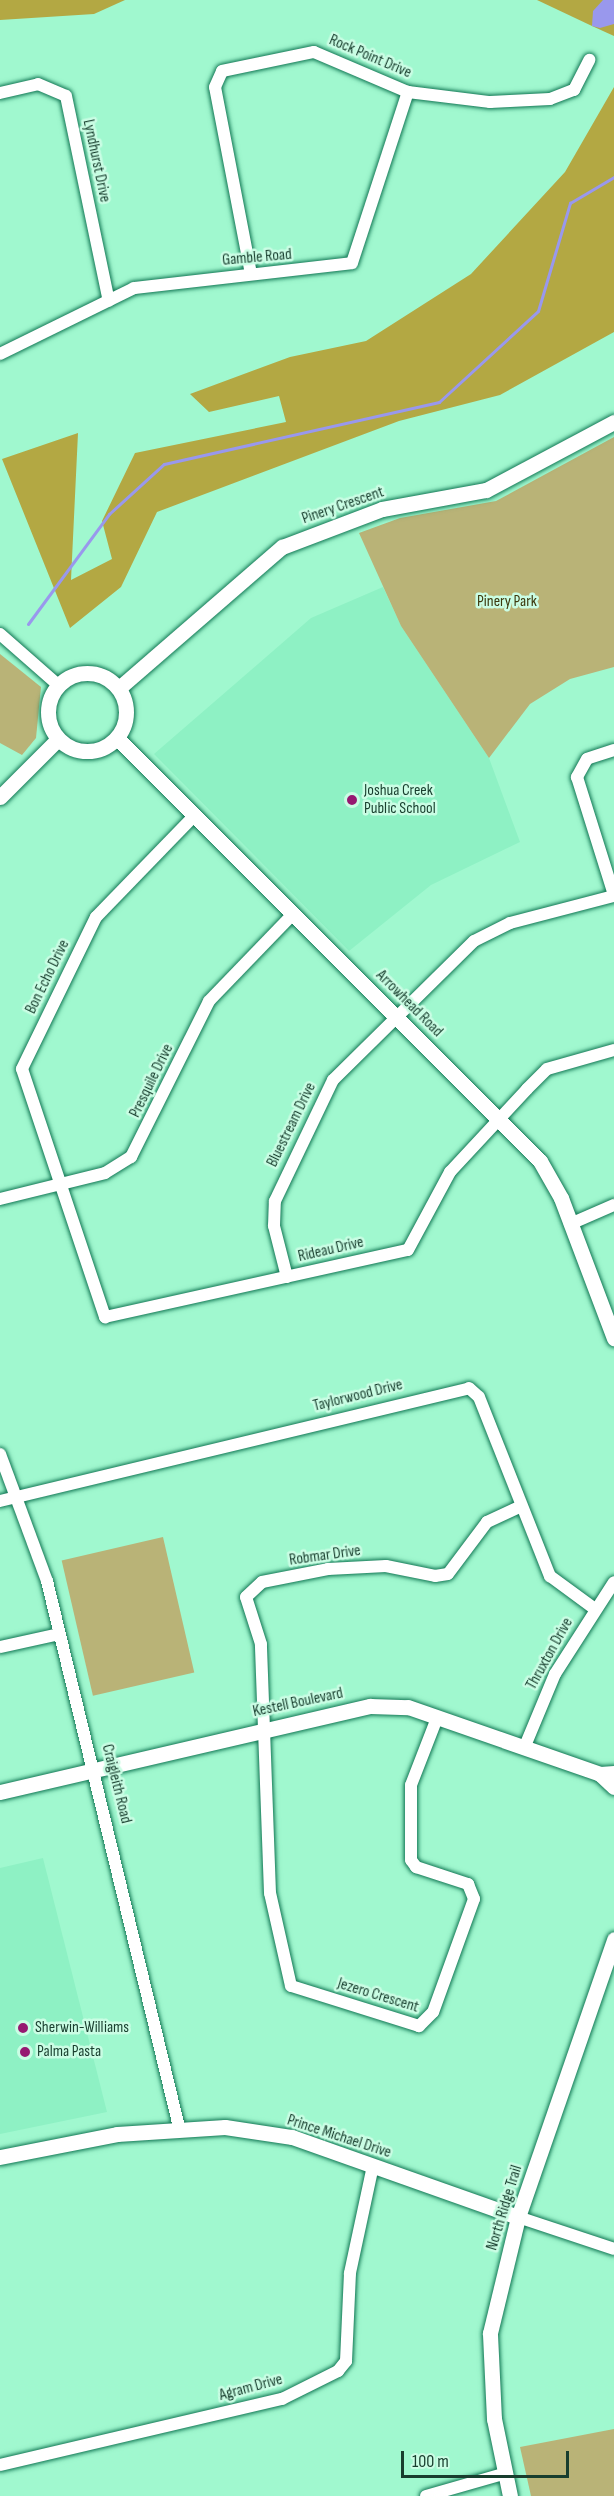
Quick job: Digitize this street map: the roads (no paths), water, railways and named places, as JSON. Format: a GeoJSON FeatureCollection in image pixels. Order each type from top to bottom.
{"type":"FeatureCollection","features":[{"type":"Feature","properties":{"kind":"street","name":"Rock Point Drive"},"geometry":{"type":"LineString","coordinates":[[252,274],[214,87],[222,71],[314,52],[408,92],[490,102],[550,99],[574,90],[589,60]]}},
{"type":"Feature","properties":{"kind":"street","name":"Lyndhurst Drive"},"geometry":{"type":"LineString","coordinates":[[0,93],[38,84],[66,96],[109,301]]}},
{"type":"Feature","properties":{"kind":"street","name":"Gamble Road"},"geometry":{"type":"LineString","coordinates":[[0,354],[109,301],[153,284],[352,263],[408,92]]}},
{"type":"Feature","properties":{"kind":"street","name":"Pinery Crescent"},"geometry":{"type":"LineString","coordinates":[[119,688],[282,548],[382,509],[486,490],[614,422]]}},
{"type":"Feature","properties":{"kind":"street"},"geometry":{"type":"LineString","coordinates":[[0,634],[58,685]]}},
{"type":"Feature","properties":{"kind":"street"},"geometry":{"type":"LineString","coordinates":[[89,672],[119,688],[127,719],[117,738],[94,751],[68,747],[58,739],[48,706],[58,685],[89,672]]}},
{"type":"Feature","properties":{"kind":"street","name":"Arrowhead Road"},"geometry":{"type":"LineString","coordinates":[[117,738],[498,1118],[548,1173],[614,1338]]}},
{"type":"Feature","properties":{"kind":"street"},"geometry":{"type":"LineString","coordinates":[[0,797],[58,739]]}},
{"type":"Feature","properties":{"kind":"street"},"geometry":{"type":"LineString","coordinates":[[614,750],[587,759],[577,777],[614,896]]}},
{"type":"Feature","properties":{"kind":"street","name":"Bon Echo Drive"},"geometry":{"type":"LineString","coordinates":[[60,1184],[22,1069],[96,917],[195,816]]}},
{"type":"Feature","properties":{"kind":"street","name":"Bluestream Drive"},"geometry":{"type":"LineString","coordinates":[[287,1277],[274,1226],[277,1195],[333,1080],[474,941],[510,923],[614,896]]}},
{"type":"Feature","properties":{"kind":"street","name":"Presquile Drive"},"geometry":{"type":"LineString","coordinates":[[0,1199],[105,1173],[131,1157],[209,1001],[293,914]]}},
{"type":"Feature","properties":{"kind":"street","name":"Rideau Drive"},"geometry":{"type":"LineString","coordinates":[[60,1184],[105,1317],[408,1250],[450,1172],[498,1118],[547,1069],[614,1050]]}},
{"type":"Feature","properties":{"kind":"street"},"geometry":{"type":"LineString","coordinates":[[570,1224],[614,1205]]}},
{"type":"Feature","properties":{"kind":"street","name":"Taylorwood Drive"},"geometry":{"type":"LineString","coordinates":[[0,1501],[466,1388],[479,1397],[519,1507],[550,1576],[595,1609]]}},
{"type":"Feature","properties":{"kind":"street","name":"Craigleith Road"},"geometry":{"type":"LineString","coordinates":[[0,1454],[16,1497],[59,1634],[96,1769],[179,2127]]}},
{"type":"Feature","properties":{"kind":"street","name":"Robmar Drive"},"geometry":{"type":"LineString","coordinates":[[262,1729],[261,1644],[246,1597],[254,1585],[362,1567],[448,1574],[482,1527],[519,1507]]}},
{"type":"Feature","properties":{"kind":"street","name":"Thruxton Drive"},"geometry":{"type":"LineString","coordinates":[[525,1746],[555,1674],[614,1582]]}},
{"type":"Feature","properties":{"kind":"street"},"geometry":{"type":"LineString","coordinates":[[0,1647],[59,1634]]}},
{"type":"Feature","properties":{"kind":"street","name":"Kestell Boulevard"},"geometry":{"type":"LineString","coordinates":[[0,1792],[262,1729],[370,1706],[408,1707],[607,1774],[614,1787]]}},
{"type":"Feature","properties":{"kind":"street","name":"Jezero Crescent"},"geometry":{"type":"LineString","coordinates":[[262,1729],[270,1893],[291,1986],[419,2026],[433,2012],[474,1899],[468,1884],[416,1867],[410,1856],[411,1785],[437,1718]]}},
{"type":"Feature","properties":{"kind":"street","name":"North Ridge Trail"},"geometry":{"type":"LineString","coordinates":[[510,2496],[503,2474],[490,2333],[518,2217],[614,1940]]}},
{"type":"Feature","properties":{"kind":"street","name":"Prince Michael Drive"},"geometry":{"type":"LineString","coordinates":[[0,2157],[179,2127],[292,2137],[518,2217]]}},
{"type":"Feature","properties":{"kind":"street","name":"Agram Drive"},"geometry":{"type":"LineString","coordinates":[[0,2465],[282,2399],[338,2371],[346,2361],[350,2273],[373,2166]]}},
{"type":"Feature","properties":{"kind":"street"},"geometry":{"type":"LineString","coordinates":[[518,2217],[614,2249]]}},
{"type":"Feature","properties":{"kind":"street"},"geometry":{"type":"LineString","coordinates":[[426,2496],[503,2474]]}},
{"type":"Feature","properties":{"kind":"waterway"},"geometry":{"type":"LineString","coordinates":[[28,624],[109,514],[164,464],[439,402],[538,311],[570,203],[614,177]]}},
{"type":"Feature","properties":{"kind":"place","name":"Joshua Creek Public School"},"geometry":{"type":"Point","coordinates":[352,800]}},
{"type":"Feature","properties":{"kind":"place","name":"Sherwin-Williams"},"geometry":{"type":"Point","coordinates":[23,2028]}},
{"type":"Feature","properties":{"kind":"place","name":"Palma Pasta"},"geometry":{"type":"Point","coordinates":[25,2052]}},
{"type":"Feature","properties":{"kind":"park label","name":"Pinery Park"},"geometry":{"type":"Point","coordinates":[507,602]}}]}
